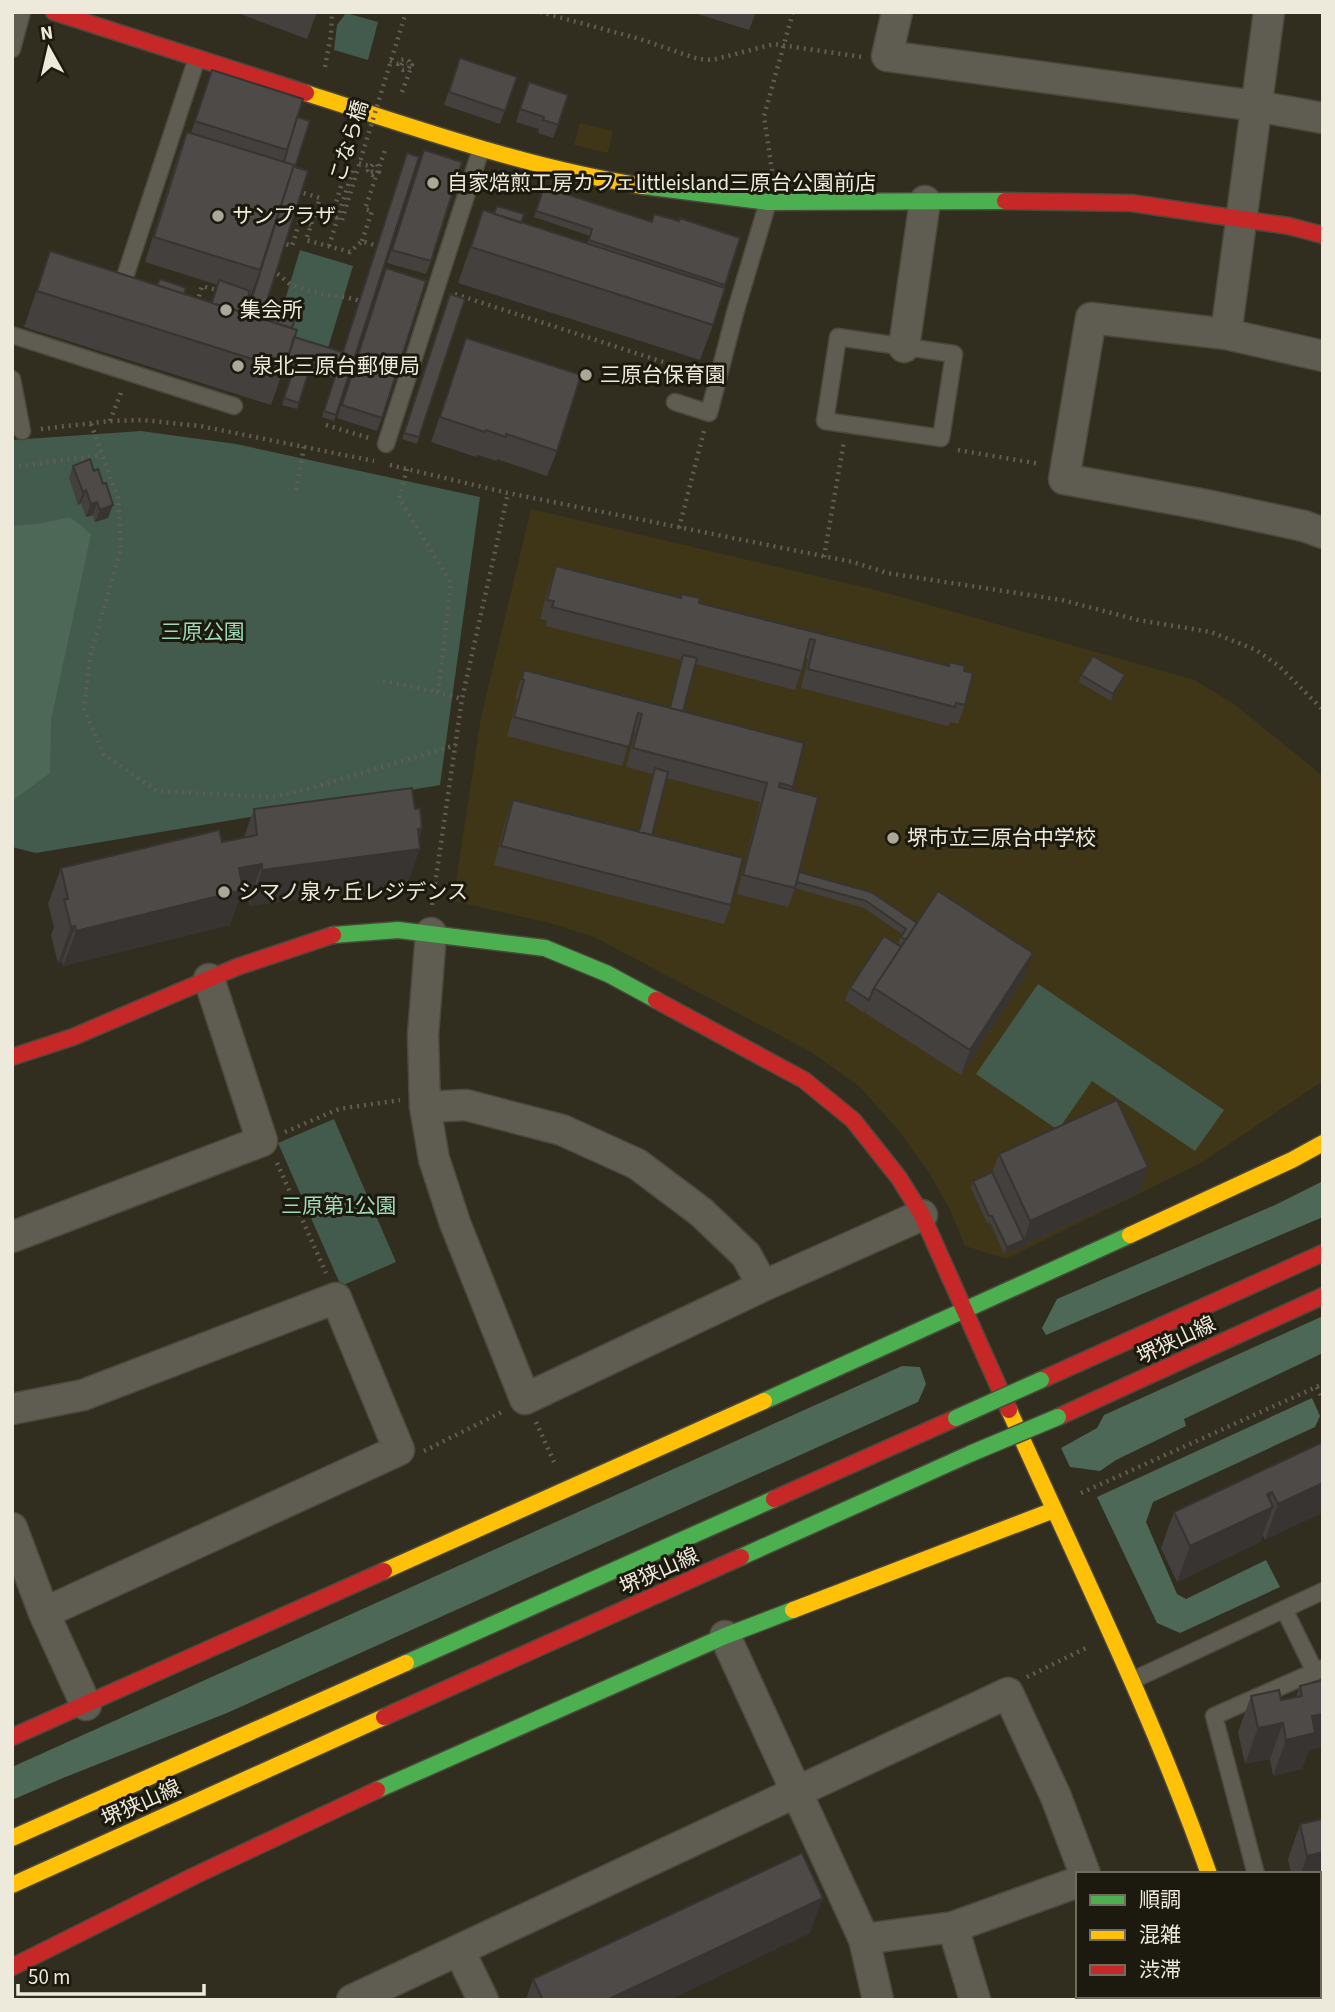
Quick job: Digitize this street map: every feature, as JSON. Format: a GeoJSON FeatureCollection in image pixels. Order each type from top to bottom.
{"type":"FeatureCollection","features":[{"type":"Feature","properties":{"kind":"street"},"geometry":{"type":"LineString","coordinates":[[54,12],[81,16],[197,58],[481,149],[617,182],[768,202],[1131,203],[1289,226],[1323,235]]}},
{"type":"Feature","properties":{"kind":"street"},"geometry":{"type":"LineString","coordinates":[[897,12],[887,56],[1256,106],[1323,118]]}},
{"type":"Feature","properties":{"kind":"street"},"geometry":{"type":"LineString","coordinates":[[1227,334],[1269,12]]}},
{"type":"Feature","properties":{"kind":"street"},"geometry":{"type":"LineString","coordinates":[[904,347],[925,201]]}},
{"type":"Feature","properties":{"kind":"street"},"geometry":{"type":"LineString","coordinates":[[1323,356],[1227,334],[1091,318],[1064,479],[1206,505],[1304,526],[1323,533]]}},
{"type":"Feature","properties":{"kind":"street"},"geometry":{"type":"LineString","coordinates":[[12,1057],[73,1037],[237,967],[333,934],[398,930],[545,948],[608,974],[804,1080],[853,1120],[899,1178],[922,1216],[1170,1766],[1208,1872]]}},
{"type":"Feature","properties":{"kind":"street"},"geometry":{"type":"LineString","coordinates":[[431,933],[423,1035],[425,1101],[434,1159],[455,1223],[525,1399],[763,1286],[922,1216]]}},
{"type":"Feature","properties":{"kind":"street"},"geometry":{"type":"LineString","coordinates":[[12,1237],[262,1141],[209,979]]}},
{"type":"Feature","properties":{"kind":"street"},"geometry":{"type":"LineString","coordinates":[[425,1101],[466,1105],[562,1130],[637,1164],[701,1212],[746,1255],[763,1286]]}},
{"type":"Feature","properties":{"kind":"street"},"geometry":{"type":"LineString","coordinates":[[12,1737],[965,1310],[1279,1166],[1323,1143]]}},
{"type":"Feature","properties":{"kind":"street","name":"堺狭山線"},"geometry":{"type":"LineString","coordinates":[[12,1838],[1323,1253]]}},
{"type":"Feature","properties":{"kind":"street","name":"堺狭山線"},"geometry":{"type":"LineString","coordinates":[[12,1885],[1323,1296]]}},
{"type":"Feature","properties":{"kind":"street"},"geometry":{"type":"LineString","coordinates":[[12,1409],[83,1395],[336,1298],[399,1450],[44,1613]]}},
{"type":"Feature","properties":{"kind":"street"},"geometry":{"type":"LineString","coordinates":[[12,1967],[194,1876],[359,1798],[725,1636],[1054,1510]]}},
{"type":"Feature","properties":{"kind":"street"},"geometry":{"type":"LineString","coordinates":[[12,1528],[44,1613],[86,1705]]}},
{"type":"Feature","properties":{"kind":"street"},"geometry":{"type":"LineString","coordinates":[[725,1636],[864,1939],[878,2000]]}},
{"type":"Feature","properties":{"kind":"street"},"geometry":{"type":"LineString","coordinates":[[352,2000],[1008,1693],[1056,1797],[1084,1872]]}},
{"type":"Feature","properties":{"kind":"street"},"geometry":{"type":"LineString","coordinates":[[864,1939],[953,1927],[1076,1883]]}},
{"type":"Feature","properties":{"kind":"street"},"geometry":{"type":"LineString","coordinates":[[953,1927],[975,2000]]}},
{"type":"Feature","properties":{"kind":"street"},"geometry":{"type":"LineString","coordinates":[[459,1950],[483,2000]]}},
{"type":"Feature","properties":{"kind":"lane"},"geometry":{"type":"LineString","coordinates":[[12,49],[22,12]]}},
{"type":"Feature","properties":{"kind":"lane"},"geometry":{"type":"LineString","coordinates":[[117,299],[197,58]]}},
{"type":"Feature","properties":{"kind":"lane"},"geometry":{"type":"LineString","coordinates":[[386,444],[481,149]]}},
{"type":"Feature","properties":{"kind":"lane"},"geometry":{"type":"LineString","coordinates":[[675,402],[709,413],[768,202]]}},
{"type":"Feature","properties":{"kind":"lane"},"geometry":{"type":"LineString","coordinates":[[730,270],[746,275]]}},
{"type":"Feature","properties":{"kind":"lane"},"geometry":{"type":"LineString","coordinates":[[12,335],[234,406]]}},
{"type":"Feature","properties":{"kind":"lane"},"geometry":{"type":"LineString","coordinates":[[838,337],[904,347],[954,354],[942,439],[825,421],[838,337]]}},
{"type":"Feature","properties":{"kind":"lane"},"geometry":{"type":"LineString","coordinates":[[12,379],[22,431]]}},
{"type":"Feature","properties":{"kind":"lane"},"geometry":{"type":"LineString","coordinates":[[1132,1680],[1323,1591]]}},
{"type":"Feature","properties":{"kind":"lane"},"geometry":{"type":"LineString","coordinates":[[1255,1872],[1214,1716],[1319,1670],[1284,1609]]}},
{"type":"Feature","properties":{"kind":"path"},"geometry":{"type":"LineString","coordinates":[[323,75],[331,35],[332,12]]}},
{"type":"Feature","properties":{"kind":"path","name":"こなら橋"},"geometry":{"type":"LineString","coordinates":[[328,246],[353,169],[347,166],[332,216],[342,219],[405,12]]}},
{"type":"Feature","properties":{"kind":"path"},"geometry":{"type":"LineString","coordinates":[[540,12],[640,39],[698,59],[712,60],[774,44],[872,59],[887,56]]}},
{"type":"Feature","properties":{"kind":"path"},"geometry":{"type":"LineString","coordinates":[[772,174],[764,117],[793,12]]}},
{"type":"Feature","properties":{"kind":"path"},"geometry":{"type":"LineString","coordinates":[[390,61],[398,64],[401,60],[409,61],[410,66],[403,70],[403,62],[407,63],[412,65],[402,93]]}},
{"type":"Feature","properties":{"kind":"path"},"geometry":{"type":"LineString","coordinates":[[296,190],[320,198],[306,240],[350,252],[362,241],[372,211],[365,209],[386,145]]}},
{"type":"Feature","properties":{"kind":"path"},"geometry":{"type":"LineString","coordinates":[[359,163],[369,166],[368,171],[372,175],[379,172],[377,164],[373,164],[371,171],[377,173]]}},
{"type":"Feature","properties":{"kind":"path"},"geometry":{"type":"LineString","coordinates":[[279,242],[292,246],[300,221],[311,225]]}},
{"type":"Feature","properties":{"kind":"path"},"geometry":{"type":"LineString","coordinates":[[362,241],[384,248]]}},
{"type":"Feature","properties":{"kind":"path"},"geometry":{"type":"LineString","coordinates":[[270,271],[281,274],[290,284],[306,290],[327,295],[344,295],[366,303]]}},
{"type":"Feature","properties":{"kind":"path"},"geometry":{"type":"LineString","coordinates":[[194,311],[202,286],[225,292]]}},
{"type":"Feature","properties":{"kind":"path"},"geometry":{"type":"LineString","coordinates":[[436,288],[717,381]]}},
{"type":"Feature","properties":{"kind":"path"},"geometry":{"type":"LineString","coordinates":[[110,421],[119,398]]}},
{"type":"Feature","properties":{"kind":"path"},"geometry":{"type":"LineString","coordinates":[[678,528],[709,413]]}},
{"type":"Feature","properties":{"kind":"path"},"geometry":{"type":"LineString","coordinates":[[22,431],[143,420],[200,426],[508,493],[853,562],[887,573],[1062,600],[1138,620],[1212,632],[1256,650],[1279,666],[1323,710]]}},
{"type":"Feature","properties":{"kind":"path"},"geometry":{"type":"LineString","coordinates":[[91,424],[118,498],[121,548],[90,657],[84,709],[104,755],[157,791],[272,797],[456,745]]}},
{"type":"Feature","properties":{"kind":"path"},"geometry":{"type":"LineString","coordinates":[[824,557],[846,424]]}},
{"type":"Feature","properties":{"kind":"path"},"geometry":{"type":"LineString","coordinates":[[326,425],[386,444]]}},
{"type":"Feature","properties":{"kind":"path"},"geometry":{"type":"LineString","coordinates":[[296,490],[304,447]]}},
{"type":"Feature","properties":{"kind":"path"},"geometry":{"type":"LineString","coordinates":[[958,450],[1065,469]]}},
{"type":"Feature","properties":{"kind":"path"},"geometry":{"type":"LineString","coordinates":[[12,467],[102,454]]}},
{"type":"Feature","properties":{"kind":"path"},"geometry":{"type":"LineString","coordinates":[[407,469],[399,498],[451,583],[438,692]]}},
{"type":"Feature","properties":{"kind":"path"},"geometry":{"type":"LineString","coordinates":[[431,933],[432,905],[463,699],[508,493]]}},
{"type":"Feature","properties":{"kind":"path"},"geometry":{"type":"LineString","coordinates":[[383,681],[463,699]]}},
{"type":"Feature","properties":{"kind":"path"},"geometry":{"type":"LineString","coordinates":[[336,1298],[274,1156],[262,1141],[338,1109],[425,1101]]}},
{"type":"Feature","properties":{"kind":"path"},"geometry":{"type":"LineString","coordinates":[[1073,1496],[1323,1384]]}},
{"type":"Feature","properties":{"kind":"path"},"geometry":{"type":"LineString","coordinates":[[1317,1387],[1323,1400]]}},
{"type":"Feature","properties":{"kind":"path"},"geometry":{"type":"LineString","coordinates":[[399,1450],[417,1454],[525,1399],[558,1471]]}},
{"type":"Feature","properties":{"kind":"path"},"geometry":{"type":"LineString","coordinates":[[1008,1693],[1017,1682],[1093,1645]]}},
{"type":"Feature","properties":{"kind":"shaded area"},"geometry":{"type":"Polygon","coordinates":[[[580,123],[613,131],[608,153],[574,145],[580,123]]]}},
{"type":"Feature","properties":{"kind":"shaded area","name":"堺市立三原台中学校"},"geometry":{"type":"Polygon","coordinates":[[[531,509],[880,591],[1195,680],[1234,704],[1323,776],[1323,1081],[1201,1163],[1006,1259],[965,1246],[949,1208],[928,1171],[899,1131],[860,1087],[811,1052],[596,938],[554,924],[453,901],[481,717],[531,509]]]}},
{"type":"Feature","properties":{"kind":"green space"},"geometry":{"type":"Polygon","coordinates":[[[346,13],[378,22],[368,60],[334,50],[337,25],[346,13]]]}},
{"type":"Feature","properties":{"kind":"green space"},"geometry":{"type":"Polygon","coordinates":[[[300,250],[353,266],[328,348],[290,336],[280,317],[300,250]]]}},
{"type":"Feature","properties":{"kind":"green space","name":"三原公園"},"geometry":{"type":"Polygon","coordinates":[[[141,431],[236,444],[480,497],[440,785],[36,853],[12,847],[12,440],[141,431]]]}},
{"type":"Feature","properties":{"kind":"green space"},"geometry":{"type":"Polygon","coordinates":[[[70,517],[91,534],[51,720],[50,773],[12,801],[12,526],[70,517]]]}},
{"type":"Feature","properties":{"kind":"green space"},"geometry":{"type":"Polygon","coordinates":[[[1038,984],[1224,1110],[1195,1151],[1092,1081],[1058,1130],[976,1074],[1038,984]]]}},
{"type":"Feature","properties":{"kind":"green space","name":"三原第1公園"},"geometry":{"type":"Polygon","coordinates":[[[334,1119],[396,1262],[341,1286],[278,1143],[334,1119]]]}},
{"type":"Feature","properties":{"kind":"green space"},"geometry":{"type":"Polygon","coordinates":[[[1323,1181],[1323,1217],[1046,1335],[1042,1328],[1057,1299],[1275,1205],[1323,1181]]]}},
{"type":"Feature","properties":{"kind":"green space"},"geometry":{"type":"Polygon","coordinates":[[[1323,1316],[1323,1353],[1184,1419],[1186,1426],[1116,1460],[1100,1471],[1070,1467],[1061,1448],[1097,1428],[1104,1415],[1323,1316]]]}},
{"type":"Feature","properties":{"kind":"green space"},"geometry":{"type":"Polygon","coordinates":[[[902,1366],[920,1367],[926,1384],[918,1402],[227,1713],[12,1800],[12,1767],[902,1366]]]}},
{"type":"Feature","properties":{"kind":"green space"},"geometry":{"type":"Polygon","coordinates":[[[1312,1398],[1320,1416],[1315,1427],[1153,1502],[1146,1522],[1177,1594],[1186,1599],[1266,1560],[1280,1587],[1180,1633],[1157,1623],[1097,1497],[1312,1398]]]}},
{"type":"Feature","properties":{"kind":"building"},"geometry":{"type":"Polygon","coordinates":[[[460,58],[517,77],[505,111],[449,92],[460,58]]]}},
{"type":"Feature","properties":{"kind":"building"},"geometry":{"type":"Polygon","coordinates":[[[212,70],[303,99],[287,150],[195,121],[212,70]]]}},
{"type":"Feature","properties":{"kind":"building"},"geometry":{"type":"Polygon","coordinates":[[[529,82],[568,95],[558,125],[520,109],[529,82]]]}},
{"type":"Feature","properties":{"kind":"building"},"geometry":{"type":"Polygon","coordinates":[[[297,117],[310,121],[295,167],[308,171],[265,307],[296,316],[292,328],[247,314],[294,165],[284,162],[297,117]]]}},
{"type":"Feature","properties":{"kind":"building","name":"サンプラザ"},"geometry":{"type":"Polygon","coordinates":[[[187,132],[294,165],[260,270],[154,237],[187,132]]]}},
{"type":"Feature","properties":{"kind":"building"},"geometry":{"type":"Polygon","coordinates":[[[424,150],[462,162],[431,261],[392,250],[424,150]]]}},
{"type":"Feature","properties":{"kind":"building"},"geometry":{"type":"Polygon","coordinates":[[[407,153],[419,157],[336,415],[324,411],[407,153]]]}},
{"type":"Feature","properties":{"kind":"building"},"geometry":{"type":"Polygon","coordinates":[[[544,187],[652,222],[654,214],[679,221],[680,218],[740,238],[725,285],[589,240],[592,229],[536,211],[544,187]]]}},
{"type":"Feature","properties":{"kind":"building"},"geometry":{"type":"Polygon","coordinates":[[[497,206],[524,214],[521,223],[494,214],[497,206]]]}},
{"type":"Feature","properties":{"kind":"building"},"geometry":{"type":"Polygon","coordinates":[[[483,210],[725,288],[713,325],[471,247],[483,210]]]}},
{"type":"Feature","properties":{"kind":"building"},"geometry":{"type":"Polygon","coordinates":[[[50,251],[297,330],[284,369],[37,291],[50,251]]]}},
{"type":"Feature","properties":{"kind":"building"},"geometry":{"type":"Polygon","coordinates":[[[386,268],[426,281],[382,418],[342,405],[386,268]]]}},
{"type":"Feature","properties":{"kind":"building"},"geometry":{"type":"Polygon","coordinates":[[[160,279],[186,288],[184,294],[157,285],[160,279]]]}},
{"type":"Feature","properties":{"kind":"building"},"geometry":{"type":"Polygon","coordinates":[[[219,280],[250,291],[242,312],[212,303],[219,280]]]}},
{"type":"Feature","properties":{"kind":"building"},"geometry":{"type":"Polygon","coordinates":[[[450,294],[465,299],[419,437],[404,433],[450,294]]]}},
{"type":"Feature","properties":{"kind":"building"},"geometry":{"type":"Polygon","coordinates":[[[294,337],[342,352],[335,371],[311,364],[299,403],[284,398],[297,359],[288,357],[294,337]]]}},
{"type":"Feature","properties":{"kind":"building"},"geometry":{"type":"Polygon","coordinates":[[[466,338],[581,375],[557,451],[440,417],[466,338]]]}},
{"type":"Feature","properties":{"kind":"building"},"geometry":{"type":"Polygon","coordinates":[[[90,459],[94,471],[98,469],[103,484],[106,483],[113,505],[100,510],[97,502],[91,504],[86,490],[83,492],[73,466],[90,459]]]}},
{"type":"Feature","properties":{"kind":"building"},"geometry":{"type":"Polygon","coordinates":[[[556,566],[681,598],[682,594],[700,598],[699,603],[949,666],[950,662],[965,666],[964,671],[973,673],[965,705],[956,703],[955,707],[808,669],[815,640],[810,639],[802,671],[552,607],[554,601],[547,600],[556,566]]]}},
{"type":"Feature","properties":{"kind":"building"},"geometry":{"type":"Polygon","coordinates":[[[683,655],[697,658],[683,711],[670,708],[683,655]]]}},
{"type":"Feature","properties":{"kind":"building"},"geometry":{"type":"Polygon","coordinates":[[[1093,656],[1125,675],[1113,694],[1081,675],[1093,656]]]}},
{"type":"Feature","properties":{"kind":"building"},"geometry":{"type":"Polygon","coordinates":[[[524,670],[804,743],[793,787],[780,783],[779,787],[818,797],[795,888],[743,875],[767,783],[633,748],[642,714],[638,713],[629,747],[514,717],[524,670]]]}},
{"type":"Feature","properties":{"kind":"building"},"geometry":{"type":"Polygon","coordinates":[[[655,768],[668,772],[652,835],[639,832],[655,768]]]}},
{"type":"Feature","properties":{"kind":"building"},"geometry":{"type":"Polygon","coordinates":[[[412,788],[415,809],[420,808],[420,849],[262,870],[262,864],[239,868],[243,890],[76,931],[75,926],[71,927],[64,899],[68,899],[61,868],[219,830],[222,842],[257,835],[254,809],[412,788]]]}},
{"type":"Feature","properties":{"kind":"building"},"geometry":{"type":"Polygon","coordinates":[[[513,800],[743,858],[731,905],[501,846],[513,800]]]}},
{"type":"Feature","properties":{"kind":"building"},"geometry":{"type":"Polygon","coordinates":[[[799,872],[871,892],[917,923],[906,940],[901,937],[906,929],[866,901],[797,882],[799,872]]]}},
{"type":"Feature","properties":{"kind":"building"},"geometry":{"type":"Polygon","coordinates":[[[938,891],[1033,953],[970,1050],[874,988],[938,891]]]}},
{"type":"Feature","properties":{"kind":"building"},"geometry":{"type":"Polygon","coordinates":[[[884,936],[901,947],[869,1000],[850,988],[884,936]]]}},
{"type":"Feature","properties":{"kind":"building"},"geometry":{"type":"Polygon","coordinates":[[[1117,1100],[1148,1167],[1030,1221],[999,1154],[1117,1100]]]}},
{"type":"Feature","properties":{"kind":"building"},"geometry":{"type":"Polygon","coordinates":[[[992,1172],[1024,1240],[1007,1247],[973,1181],[992,1172]]]}},
{"type":"Feature","properties":{"kind":"building"},"geometry":{"type":"Polygon","coordinates":[[[1323,1442],[1323,1483],[1278,1504],[1272,1492],[1267,1494],[1273,1507],[1190,1546],[1174,1512],[1323,1442]]]}},
{"type":"Feature","properties":{"kind":"building"},"geometry":{"type":"Polygon","coordinates":[[[1323,1680],[1323,1714],[1312,1716],[1315,1733],[1286,1740],[1283,1723],[1258,1728],[1251,1696],[1279,1690],[1281,1700],[1302,1696],[1300,1686],[1323,1680]]]}},
{"type":"Feature","properties":{"kind":"building"},"geometry":{"type":"Polygon","coordinates":[[[1323,1819],[1323,1852],[1307,1856],[1300,1824],[1323,1819]]]}},
{"type":"Feature","properties":{"kind":"building"},"geometry":{"type":"Polygon","coordinates":[[[802,1853],[823,1898],[607,2000],[543,2000],[533,1979],[802,1853]]]}},
{"type":"Feature","properties":{"kind":"building"},"geometry":{"type":"Polygon","coordinates":[[[1323,1957],[1323,1990],[1321,1982],[1323,1957]]]}},
{"type":"Feature","properties":{"kind":"traffic: fast"},"geometry":{"type":"LineString","coordinates":[[643,186],[768,202],[1005,201]]}},
{"type":"Feature","properties":{"kind":"traffic: fast"},"geometry":{"type":"LineString","coordinates":[[333,935],[398,930],[545,948],[608,974],[656,1000]]}},
{"type":"Feature","properties":{"kind":"traffic: fast"},"geometry":{"type":"LineString","coordinates":[[764,1401],[1130,1235]]}},
{"type":"Feature","properties":{"kind":"traffic: fast"},"geometry":{"type":"LineString","coordinates":[[956,1418],[1041,1380]]}},
{"type":"Feature","properties":{"kind":"traffic: fast"},"geometry":{"type":"LineString","coordinates":[[972,1453],[1058,1417]]}},
{"type":"Feature","properties":{"kind":"traffic: fast"},"geometry":{"type":"LineString","coordinates":[[741,1557],[972,1453]]}},
{"type":"Feature","properties":{"kind":"traffic: fast"},"geometry":{"type":"LineString","coordinates":[[406,1663],[774,1499]]}},
{"type":"Feature","properties":{"kind":"traffic: fast"},"geometry":{"type":"LineString","coordinates":[[377,1790],[725,1636],[793,1610]]}},
{"type":"Feature","properties":{"kind":"traffic: slow"},"geometry":{"type":"LineString","coordinates":[[306,93],[515,158],[643,186]]}},
{"type":"Feature","properties":{"kind":"traffic: slow"},"geometry":{"type":"LineString","coordinates":[[1130,1235],[1323,1143]]}},
{"type":"Feature","properties":{"kind":"traffic: slow"},"geometry":{"type":"LineString","coordinates":[[384,1571],[764,1401]]}},
{"type":"Feature","properties":{"kind":"traffic: slow"},"geometry":{"type":"LineString","coordinates":[[1009,1410],[1139,1698],[1208,1872]]}},
{"type":"Feature","properties":{"kind":"traffic: slow"},"geometry":{"type":"LineString","coordinates":[[793,1610],[1054,1510]]}},
{"type":"Feature","properties":{"kind":"traffic: slow"},"geometry":{"type":"LineString","coordinates":[[12,1838],[406,1663]]}},
{"type":"Feature","properties":{"kind":"traffic: slow"},"geometry":{"type":"LineString","coordinates":[[12,1885],[384,1717]]}},
{"type":"Feature","properties":{"kind":"traffic: jam"},"geometry":{"type":"LineString","coordinates":[[54,12],[306,93]]}},
{"type":"Feature","properties":{"kind":"traffic: jam"},"geometry":{"type":"LineString","coordinates":[[1005,201],[1131,203],[1289,226],[1323,235]]}},
{"type":"Feature","properties":{"kind":"traffic: jam"},"geometry":{"type":"LineString","coordinates":[[12,1057],[73,1037],[237,967],[333,935]]}},
{"type":"Feature","properties":{"kind":"traffic: jam"},"geometry":{"type":"LineString","coordinates":[[656,1000],[804,1080],[853,1120],[899,1178],[922,1215],[1009,1410]]}},
{"type":"Feature","properties":{"kind":"traffic: jam"},"geometry":{"type":"LineString","coordinates":[[1041,1380],[1323,1253]]}},
{"type":"Feature","properties":{"kind":"traffic: jam"},"geometry":{"type":"LineString","coordinates":[[1058,1417],[1323,1296]]}},
{"type":"Feature","properties":{"kind":"traffic: jam"},"geometry":{"type":"LineString","coordinates":[[774,1499],[956,1418]]}},
{"type":"Feature","properties":{"kind":"traffic: jam"},"geometry":{"type":"LineString","coordinates":[[384,1717],[741,1557]]}},
{"type":"Feature","properties":{"kind":"traffic: jam"},"geometry":{"type":"LineString","coordinates":[[12,1737],[384,1571]]}},
{"type":"Feature","properties":{"kind":"traffic: jam"},"geometry":{"type":"LineString","coordinates":[[12,1967],[194,1876],[377,1790]]}},
{"type":"Feature","properties":{"kind":"place","name":"自家焙煎工房カフェlittleisland三原台公園前店"},"geometry":{"type":"Point","coordinates":[433,183]}},
{"type":"Feature","properties":{"kind":"place","name":"サンプラザ"},"geometry":{"type":"Point","coordinates":[218,216]}},
{"type":"Feature","properties":{"kind":"place","name":"集会所"},"geometry":{"type":"Point","coordinates":[226,310]}},
{"type":"Feature","properties":{"kind":"place","name":"泉北三原台郵便局"},"geometry":{"type":"Point","coordinates":[238,366]}},
{"type":"Feature","properties":{"kind":"place","name":"三原台保育園"},"geometry":{"type":"Point","coordinates":[586,375]}},
{"type":"Feature","properties":{"kind":"place","name":"堺市立三原台中学校"},"geometry":{"type":"Point","coordinates":[893,838]}},
{"type":"Feature","properties":{"kind":"place","name":"シマノ泉ヶ丘レジデンス"},"geometry":{"type":"Point","coordinates":[224,892]}}]}
